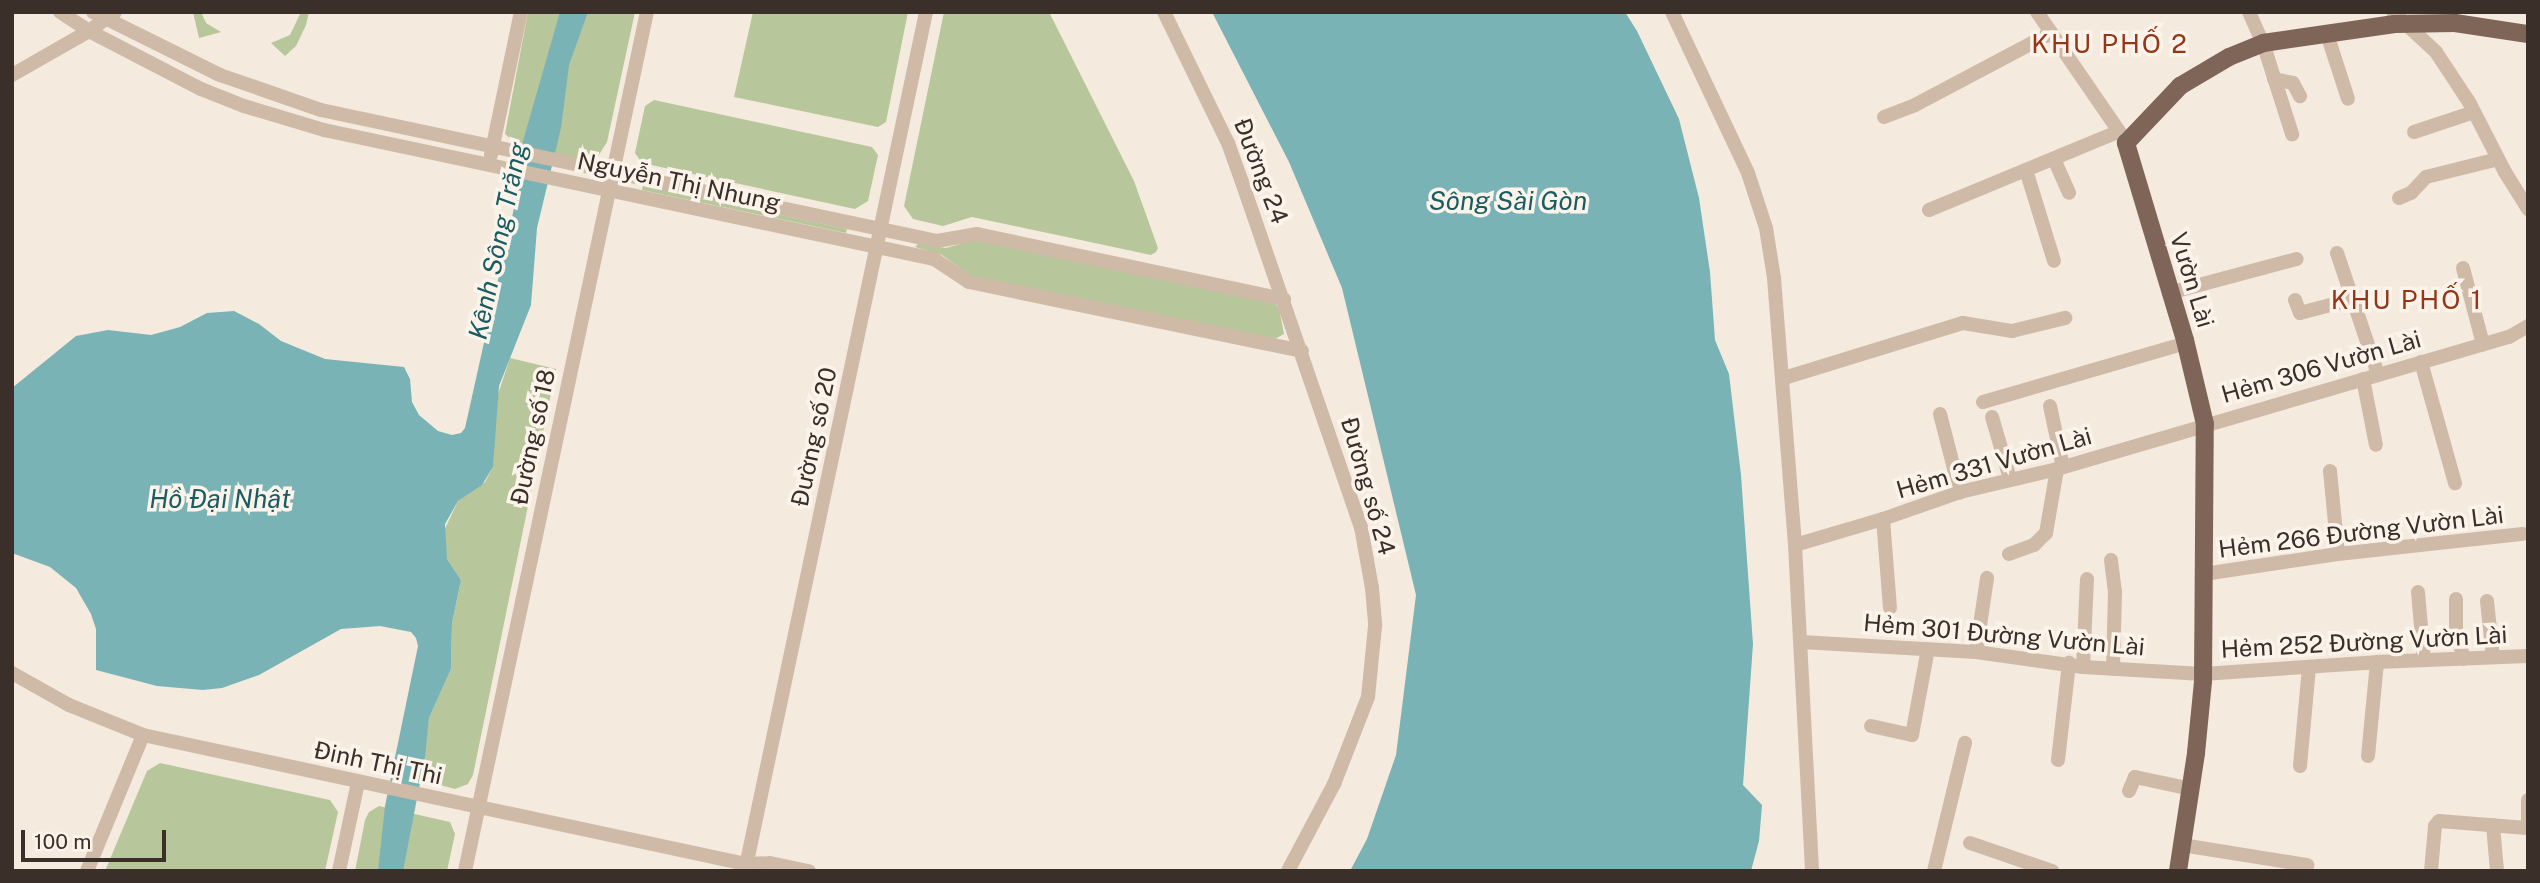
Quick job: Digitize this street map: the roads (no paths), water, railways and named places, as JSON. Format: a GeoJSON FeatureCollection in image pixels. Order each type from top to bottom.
{"type":"FeatureCollection","features":[{"type":"Feature","properties":{"kind":"main road"},"geometry":{"type":"LineString","coordinates":[[2122,136],[2180,86],[2229,57],[2263,43],[2417,20],[2528,34]]}},
{"type":"Feature","properties":{"kind":"main road","name":"Vườn Lài"},"geometry":{"type":"LineString","coordinates":[[2122,136],[2186,343],[2205,424],[2203,674],[2191,789],[2178,871]]}},
{"type":"Feature","properties":{"kind":"street","name":"Nguyễn Thị Nhung"},"geometry":{"type":"LineString","coordinates":[[61,12],[89,31],[189,83],[244,106],[324,130],[934,259],[969,282],[1302,351]]}},
{"type":"Feature","properties":{"kind":"street"},"geometry":{"type":"LineString","coordinates":[[489,165],[521,12]]}},
{"type":"Feature","properties":{"kind":"street","name":"Đường số 18"},"geometry":{"type":"LineString","coordinates":[[466,871],[646,12]]}},
{"type":"Feature","properties":{"kind":"street","name":"Đường số 20"},"geometry":{"type":"LineString","coordinates":[[749,869],[926,12]]}},
{"type":"Feature","properties":{"kind":"street","name":"Đường 24"},"geometry":{"type":"LineString","coordinates":[[1164,12],[1228,143],[1302,351]]}},
{"type":"Feature","properties":{"kind":"street"},"geometry":{"type":"LineString","coordinates":[[1672,12],[1748,173],[1766,228],[1784,378],[1796,545],[1812,871]]}},
{"type":"Feature","properties":{"kind":"street"},"geometry":{"type":"LineString","coordinates":[[1929,209],[2054,159],[2122,136],[2037,12]]}},
{"type":"Feature","properties":{"kind":"street"},"geometry":{"type":"LineString","coordinates":[[2249,12],[2263,43],[2292,134]]}},
{"type":"Feature","properties":{"kind":"street"},"geometry":{"type":"LineString","coordinates":[[2393,12],[2417,20],[2528,209]]}},
{"type":"Feature","properties":{"kind":"street","name":"Nguyễn Thị Nhung"},"geometry":{"type":"LineString","coordinates":[[104,15],[176,56],[274,96],[368,122],[937,241],[977,234],[1284,299]]}},
{"type":"Feature","properties":{"kind":"street"},"geometry":{"type":"LineString","coordinates":[[12,75],[89,31],[104,15]]}},
{"type":"Feature","properties":{"kind":"street"},"geometry":{"type":"LineString","coordinates":[[1884,117],[1915,105],[2051,33]]}},
{"type":"Feature","properties":{"kind":"street"},"geometry":{"type":"LineString","coordinates":[[2328,34],[2348,99]]}},
{"type":"Feature","properties":{"kind":"street"},"geometry":{"type":"LineString","coordinates":[[2274,79],[2293,83],[2300,96]]}},
{"type":"Feature","properties":{"kind":"street"},"geometry":{"type":"LineString","coordinates":[[2414,131],[2474,113]]}},
{"type":"Feature","properties":{"kind":"street"},"geometry":{"type":"LineString","coordinates":[[2054,159],[2069,193]]}},
{"type":"Feature","properties":{"kind":"street"},"geometry":{"type":"LineString","coordinates":[[2399,198],[2408,195],[2426,177],[2498,159]]}},
{"type":"Feature","properties":{"kind":"street"},"geometry":{"type":"LineString","coordinates":[[2026,170],[2054,261]]}},
{"type":"Feature","properties":{"kind":"street"},"geometry":{"type":"LineString","coordinates":[[2337,253],[2378,374]]}},
{"type":"Feature","properties":{"kind":"street"},"geometry":{"type":"LineString","coordinates":[[2169,293],[2297,259]]}},
{"type":"Feature","properties":{"kind":"street"},"geometry":{"type":"LineString","coordinates":[[2463,268],[2483,344]]}},
{"type":"Feature","properties":{"kind":"street"},"geometry":{"type":"LineString","coordinates":[[2295,300],[2300,313],[2353,299]]}},
{"type":"Feature","properties":{"kind":"street"},"geometry":{"type":"LineString","coordinates":[[1784,378],[1963,323],[2012,331],[2065,318]]}},
{"type":"Feature","properties":{"kind":"street","name":"Hẻm 306 Vườn Lài"},"geometry":{"type":"LineString","coordinates":[[2205,424],[2509,337],[2528,326]]}},
{"type":"Feature","properties":{"kind":"street"},"geometry":{"type":"LineString","coordinates":[[1983,402],[2186,343]]}},
{"type":"Feature","properties":{"kind":"street","name":"Đường số 24"},"geometry":{"type":"LineString","coordinates":[[1288,871],[1318,819],[1352,743],[1368,696],[1375,626],[1372,588],[1361,527],[1302,351]]}},
{"type":"Feature","properties":{"kind":"street"},"geometry":{"type":"LineString","coordinates":[[2421,362],[2455,483]]}},
{"type":"Feature","properties":{"kind":"street"},"geometry":{"type":"LineString","coordinates":[[2363,379],[2376,445]]}},
{"type":"Feature","properties":{"kind":"street"},"geometry":{"type":"LineString","coordinates":[[2009,554],[2034,545],[2046,533],[2060,468],[2050,406]]}},
{"type":"Feature","properties":{"kind":"street"},"geometry":{"type":"LineString","coordinates":[[1940,414],[1961,492]]}},
{"type":"Feature","properties":{"kind":"street"},"geometry":{"type":"LineString","coordinates":[[1992,417],[2010,479]]}},
{"type":"Feature","properties":{"kind":"street","name":"Hẻm 331 Vườn Lài"},"geometry":{"type":"LineString","coordinates":[[1796,545],[1961,492],[2060,468],[2205,424]]}},
{"type":"Feature","properties":{"kind":"street"},"geometry":{"type":"LineString","coordinates":[[2330,471],[2338,554]]}},
{"type":"Feature","properties":{"kind":"street"},"geometry":{"type":"LineString","coordinates":[[1883,519],[1890,608]]}},
{"type":"Feature","properties":{"kind":"street","name":"Hẻm 266 Đường Vườn Lài"},"geometry":{"type":"LineString","coordinates":[[2204,574],[2338,554],[2523,534]]}},
{"type":"Feature","properties":{"kind":"street"},"geometry":{"type":"LineString","coordinates":[[2111,560],[2115,592],[2113,669]]}},
{"type":"Feature","properties":{"kind":"street"},"geometry":{"type":"LineString","coordinates":[[1976,652],[1987,578]]}},
{"type":"Feature","properties":{"kind":"street"},"geometry":{"type":"LineString","coordinates":[[2058,760],[2076,665],[2087,579]]}},
{"type":"Feature","properties":{"kind":"street"},"geometry":{"type":"LineString","coordinates":[[2418,592],[2424,660]]}},
{"type":"Feature","properties":{"kind":"street"},"geometry":{"type":"LineString","coordinates":[[2456,598],[2456,631],[2464,659]]}},
{"type":"Feature","properties":{"kind":"street"},"geometry":{"type":"LineString","coordinates":[[2487,601],[2493,657]]}},
{"type":"Feature","properties":{"kind":"street","name":"Hẻm 301 Đường Vườn Lài"},"geometry":{"type":"LineString","coordinates":[[1801,642],[1976,652],[2113,669],[2203,674]]}},
{"type":"Feature","properties":{"kind":"street"},"geometry":{"type":"LineString","coordinates":[[1871,726],[1912,735],[1928,649]]}},
{"type":"Feature","properties":{"kind":"street","name":"Hẻm 252 Đường Vườn Lài"},"geometry":{"type":"LineString","coordinates":[[2203,674],[2377,662],[2528,656]]}},
{"type":"Feature","properties":{"kind":"street"},"geometry":{"type":"LineString","coordinates":[[2368,756],[2377,662]]}},
{"type":"Feature","properties":{"kind":"street"},"geometry":{"type":"LineString","coordinates":[[2300,766],[2309,667]]}},
{"type":"Feature","properties":{"kind":"street","name":"Đinh Thị Thi"},"geometry":{"type":"LineString","coordinates":[[12,674],[69,705],[143,735],[479,807],[749,869],[770,863],[809,871]]}},
{"type":"Feature","properties":{"kind":"street"},"geometry":{"type":"LineString","coordinates":[[87,871],[143,735]]}},
{"type":"Feature","properties":{"kind":"street"},"geometry":{"type":"LineString","coordinates":[[1934,871],[1965,743]]}},
{"type":"Feature","properties":{"kind":"street"},"geometry":{"type":"LineString","coordinates":[[2129,791],[2135,777],[2191,789]]}},
{"type":"Feature","properties":{"kind":"street"},"geometry":{"type":"LineString","coordinates":[[339,871],[358,782]]}},
{"type":"Feature","properties":{"kind":"street"},"geometry":{"type":"LineString","coordinates":[[2431,871],[2435,826],[2440,821],[2527,828],[2528,800]]}},
{"type":"Feature","properties":{"kind":"street"},"geometry":{"type":"LineString","coordinates":[[2493,825],[2497,871]]}},
{"type":"Feature","properties":{"kind":"street"},"geometry":{"type":"LineString","coordinates":[[1970,843],[2052,871]]}},
{"type":"Feature","properties":{"kind":"street"},"geometry":{"type":"LineString","coordinates":[[2182,845],[2307,865]]}},
{"type":"Feature","properties":{"kind":"water","name":"Hồ Đại Nhật"},"geometry":{"type":"Polygon","coordinates":[[[560,12],[588,12],[569,65],[561,128],[537,228],[531,305],[499,386],[493,467],[482,485],[458,501],[445,524],[447,559],[461,580],[452,623],[451,669],[429,718],[425,757],[403,871],[378,871],[385,806],[418,646],[416,638],[411,632],[380,626],[341,629],[259,675],[222,688],[203,690],[157,686],[96,670],[96,629],[76,588],[50,567],[12,553],[12,388],[76,336],[108,330],[151,335],[180,327],[207,313],[234,311],[259,324],[281,341],[325,359],[404,367],[410,379],[412,402],[419,415],[438,431],[452,435],[461,433],[465,428],[520,181],[523,141],[560,12]]]}},
{"type":"Feature","properties":{"kind":"water","name":"Sông Sài Gòn"},"geometry":{"type":"Polygon","coordinates":[[[1212,12],[1625,12],[1637,31],[1679,119],[1699,198],[1710,272],[1715,340],[1729,374],[1741,475],[1753,644],[1743,785],[1762,805],[1759,841],[1751,871],[1350,871],[1367,839],[1396,755],[1416,595],[1342,288],[1289,162],[1212,12]]]}},
{"type":"Feature","properties":{"kind":"district","name":"KHU PHỐ 2"},"geometry":{"type":"Point","coordinates":[2110,44]}},
{"type":"Feature","properties":{"kind":"district","name":"KHU PHỐ 1"},"geometry":{"type":"Point","coordinates":[2407,300]}},
{"type":"Feature","properties":{"kind":"water label","name":"Kênh Sông Trăng"},"geometry":{"type":"Point","coordinates":[498,241]}}]}
